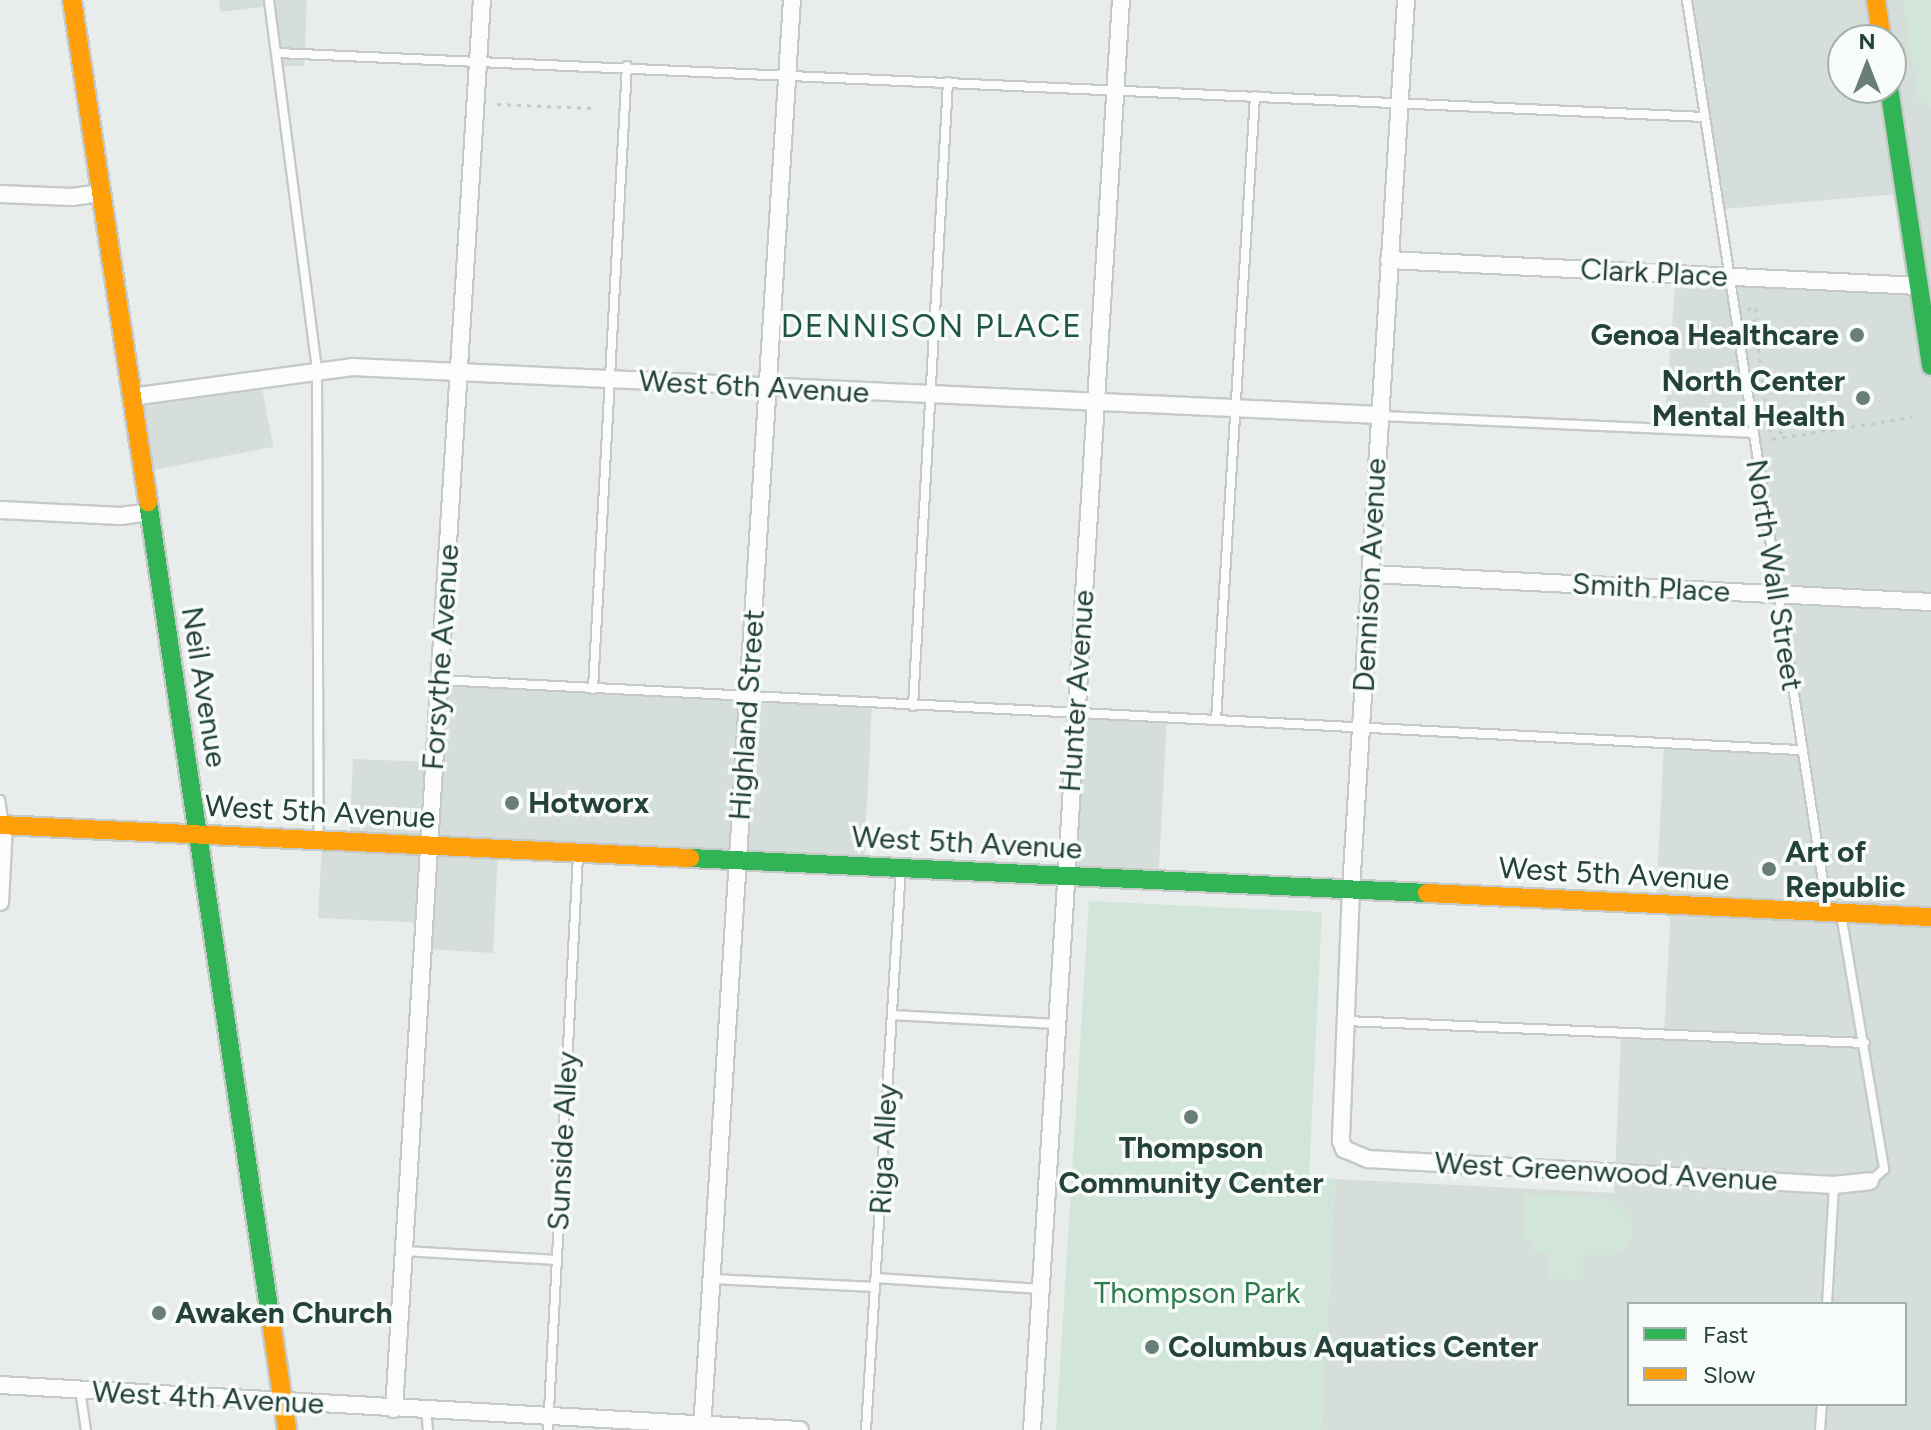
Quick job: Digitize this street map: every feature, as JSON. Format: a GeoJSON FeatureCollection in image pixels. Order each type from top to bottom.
{"type":"FeatureCollection","features":[{"type":"Feature","properties":{"kind":"main road","name":"Neil Avenue"},"geometry":{"type":"LineString","coordinates":[[72,0],[287,1430]]}},
{"type":"Feature","properties":{"kind":"main road"},"geometry":{"type":"LineString","coordinates":[[1876,0],[1880,24]]}},
{"type":"Feature","properties":{"kind":"main road"},"geometry":{"type":"LineString","coordinates":[[1891,104],[1931,366]]}},
{"type":"Feature","properties":{"kind":"main road","name":"West 5th Avenue"},"geometry":{"type":"LineString","coordinates":[[2,826],[1931,917]]}},
{"type":"Feature","properties":{"kind":"street","name":"Forsythe Avenue"},"geometry":{"type":"LineString","coordinates":[[394,1409],[482,0]]}},
{"type":"Feature","properties":{"kind":"street","name":"Highland Street"},"geometry":{"type":"LineString","coordinates":[[702,1428],[792,0]]}},
{"type":"Feature","properties":{"kind":"street","name":"Hunter Avenue"},"geometry":{"type":"LineString","coordinates":[[1032,1430],[1121,0]]}},
{"type":"Feature","properties":{"kind":"street","name":"Dennison Avenue"},"geometry":{"type":"LineString","coordinates":[[1344,1149],[1339,1129],[1351,889],[1406,0]]}},
{"type":"Feature","properties":{"kind":"street"},"geometry":{"type":"LineString","coordinates":[[0,194],[72,197],[100,193]]}},
{"type":"Feature","properties":{"kind":"street","name":"Clark Place"},"geometry":{"type":"LineString","coordinates":[[1389,260],[1919,286]]}},
{"type":"Feature","properties":{"kind":"street","name":"West 6th Avenue"},"geometry":{"type":"LineString","coordinates":[[131,397],[352,367],[1380,415]]}},
{"type":"Feature","properties":{"kind":"street"},"geometry":{"type":"LineString","coordinates":[[0,510],[121,516],[149,512]]}},
{"type":"Feature","properties":{"kind":"street","name":"Smith Place"},"geometry":{"type":"LineString","coordinates":[[1371,574],[1931,602]]}},
{"type":"Feature","properties":{"kind":"street"},"geometry":{"type":"LineString","coordinates":[[0,902],[2,826]]}},
{"type":"Feature","properties":{"kind":"street","name":"West Greenwood Avenue"},"geometry":{"type":"LineString","coordinates":[[1344,1149],[1368,1159],[1834,1185],[1870,1181]]}},
{"type":"Feature","properties":{"kind":"street","name":"West 4th Avenue"},"geometry":{"type":"LineString","coordinates":[[0,1385],[426,1411],[548,1424],[800,1430]]}},
{"type":"Feature","properties":{"kind":"lane"},"geometry":{"type":"LineString","coordinates":[[269,0],[317,370],[319,841]]}},
{"type":"Feature","properties":{"kind":"lane","name":"North Wall Street"},"geometry":{"type":"LineString","coordinates":[[1687,0],[1800,750],[1865,1043],[1884,1169],[1882,1174],[1870,1181]]}},
{"type":"Feature","properties":{"kind":"lane"},"geometry":{"type":"LineString","coordinates":[[278,53],[627,66],[1705,117]]}},
{"type":"Feature","properties":{"kind":"lane"},"geometry":{"type":"LineString","coordinates":[[593,689],[627,66]]}},
{"type":"Feature","properties":{"kind":"lane"},"geometry":{"type":"LineString","coordinates":[[913,706],[948,82]]}},
{"type":"Feature","properties":{"kind":"lane"},"geometry":{"type":"LineString","coordinates":[[1216,720],[1255,96]]}},
{"type":"Feature","properties":{"kind":"lane"},"geometry":{"type":"LineString","coordinates":[[1380,415],[1752,433]]}},
{"type":"Feature","properties":{"kind":"lane"},"geometry":{"type":"LineString","coordinates":[[440,680],[1800,750]]}},
{"type":"Feature","properties":{"kind":"lane"},"geometry":{"type":"LineString","coordinates":[[0,800],[2,826]]}},
{"type":"Feature","properties":{"kind":"lane","name":"Sunside Alley"},"geometry":{"type":"LineString","coordinates":[[548,1424],[578,853]]}},
{"type":"Feature","properties":{"kind":"lane","name":"Riga Alley"},"geometry":{"type":"LineString","coordinates":[[866,1430],[901,867]]}},
{"type":"Feature","properties":{"kind":"lane"},"geometry":{"type":"LineString","coordinates":[[892,1015],[1057,1024]]}},
{"type":"Feature","properties":{"kind":"lane"},"geometry":{"type":"LineString","coordinates":[[1345,1021],[1865,1043]]}},
{"type":"Feature","properties":{"kind":"lane"},"geometry":{"type":"LineString","coordinates":[[1827,1302],[1834,1185]]}},
{"type":"Feature","properties":{"kind":"lane"},"geometry":{"type":"LineString","coordinates":[[404,1251],[557,1260]]}},
{"type":"Feature","properties":{"kind":"lane"},"geometry":{"type":"LineString","coordinates":[[711,1279],[1041,1289]]}},
{"type":"Feature","properties":{"kind":"lane"},"geometry":{"type":"LineString","coordinates":[[80,1390],[86,1430]]}},
{"type":"Feature","properties":{"kind":"lane"},"geometry":{"type":"LineString","coordinates":[[1820,1430],[1822,1406]]}},
{"type":"Feature","properties":{"kind":"lane"},"geometry":{"type":"LineString","coordinates":[[426,1411],[428,1430]]}},
{"type":"Feature","properties":{"kind":"path"},"geometry":{"type":"LineString","coordinates":[[497,104],[594,108]]}},
{"type":"Feature","properties":{"kind":"path"},"geometry":{"type":"LineString","coordinates":[[1744,319],[1746,311],[1752,307],[1760,319],[1754,319],[1772,439],[1912,417]]}},
{"type":"Feature","properties":{"kind":"path"},"geometry":{"type":"LineString","coordinates":[[1770,427],[1788,436]]}},
{"type":"Feature","properties":{"kind":"shaded area"},"geometry":{"type":"Polygon","coordinates":[[[219,0],[307,0],[304,66],[278,66],[269,6],[221,12],[219,0]]]}},
{"type":"Feature","properties":{"kind":"shaded area"},"geometry":{"type":"Polygon","coordinates":[[[1690,0],[1868,0],[1872,24],[1827,24],[1827,104],[1884,104],[1898,194],[1724,209],[1690,0]]]}},
{"type":"Feature","properties":{"kind":"shaded area"},"geometry":{"type":"Polygon","coordinates":[[[1871,0],[1931,0],[1931,1430],[1321,1430],[1335,1179],[1614,1193],[1621,1038],[1664,1038],[1671,904],[1656,903],[1664,744],[1801,750],[1750,433],[1664,429],[1676,274],[1917,287],[1893,104],[1907,104],[1907,24],[1883,24],[1871,0]]]}},
{"type":"Feature","properties":{"kind":"shaded area"},"geometry":{"type":"Polygon","coordinates":[[[261,383],[273,447],[150,471],[137,407],[261,383]]]}},
{"type":"Feature","properties":{"kind":"shaded area"},"geometry":{"type":"Polygon","coordinates":[[[440,680],[872,704],[864,866],[498,850],[493,953],[423,949],[424,923],[318,918],[322,841],[349,842],[353,759],[432,762],[440,680]]]}},
{"type":"Feature","properties":{"kind":"shaded area"},"geometry":{"type":"Polygon","coordinates":[[[1076,714],[1167,719],[1158,881],[1068,876],[1076,714]]]}},
{"type":"Feature","properties":{"kind":"green space"},"geometry":{"type":"Polygon","coordinates":[[[1903,0],[1931,0],[1931,107],[1918,98],[1903,0]]]}},
{"type":"Feature","properties":{"kind":"green space","name":"Thompson Park"},"geometry":{"type":"Polygon","coordinates":[[[1089,901],[1322,912],[1309,1177],[1335,1179],[1321,1430],[1056,1430],[1089,901]]]}},
{"type":"Feature","properties":{"kind":"green space"},"geometry":{"type":"Polygon","coordinates":[[[1525,1194],[1607,1198],[1630,1217],[1632,1237],[1621,1252],[1613,1255],[1583,1254],[1582,1280],[1549,1278],[1550,1254],[1533,1253],[1533,1241],[1522,1240],[1525,1194]]]}},
{"type":"Feature","properties":{"kind":"traffic: fast"},"geometry":{"type":"LineString","coordinates":[[1891,104],[1931,366]]}},
{"type":"Feature","properties":{"kind":"traffic: fast"},"geometry":{"type":"LineString","coordinates":[[148,502],[271,1321]]}},
{"type":"Feature","properties":{"kind":"traffic: fast"},"geometry":{"type":"LineString","coordinates":[[690,858],[1427,893]]}},
{"type":"Feature","properties":{"kind":"traffic: slow"},"geometry":{"type":"LineString","coordinates":[[72,0],[148,502]]}},
{"type":"Feature","properties":{"kind":"traffic: slow"},"geometry":{"type":"LineString","coordinates":[[1876,0],[1880,24]]}},
{"type":"Feature","properties":{"kind":"traffic: slow"},"geometry":{"type":"LineString","coordinates":[[0,825],[690,858]]}},
{"type":"Feature","properties":{"kind":"traffic: slow"},"geometry":{"type":"LineString","coordinates":[[1427,893],[1931,917]]}},
{"type":"Feature","properties":{"kind":"traffic: slow"},"geometry":{"type":"LineString","coordinates":[[271,1321],[287,1430]]}},
{"type":"Feature","properties":{"kind":"place","name":"Genoa Healthcare"},"geometry":{"type":"Point","coordinates":[1857,335]}},
{"type":"Feature","properties":{"kind":"place","name":"North Center Mental Health"},"geometry":{"type":"Point","coordinates":[1863,398]}},
{"type":"Feature","properties":{"kind":"place","name":"Hotworx"},"geometry":{"type":"Point","coordinates":[512,803]}},
{"type":"Feature","properties":{"kind":"place","name":"Art of Republic"},"geometry":{"type":"Point","coordinates":[1769,869]}},
{"type":"Feature","properties":{"kind":"place","name":"Thompson Community Center"},"geometry":{"type":"Point","coordinates":[1191,1117]}},
{"type":"Feature","properties":{"kind":"place","name":"Awaken Church"},"geometry":{"type":"Point","coordinates":[159,1313]}},
{"type":"Feature","properties":{"kind":"place","name":"Columbus Aquatics Center"},"geometry":{"type":"Point","coordinates":[1152,1347]}},
{"type":"Feature","properties":{"kind":"district","name":"DENNISON PLACE"},"geometry":{"type":"Point","coordinates":[932,326]}}]}
